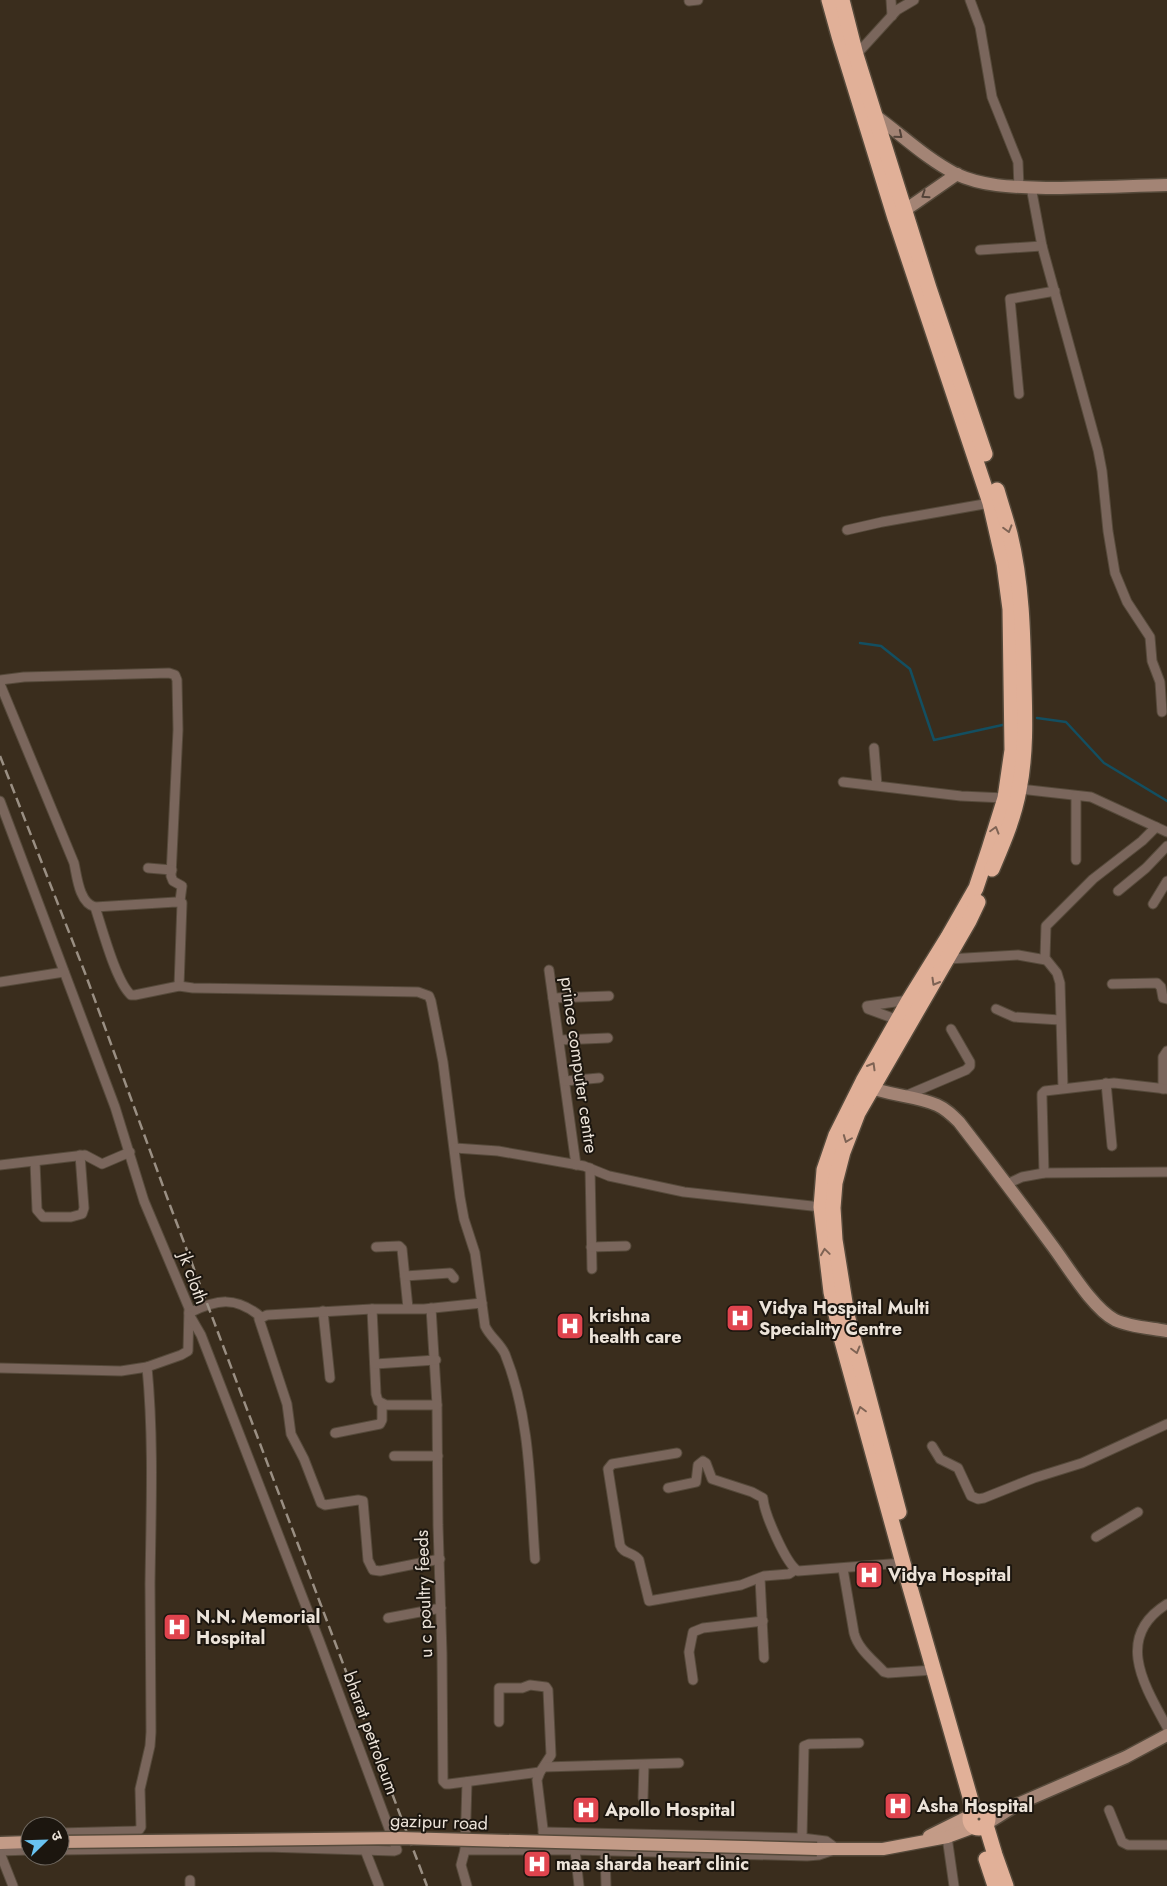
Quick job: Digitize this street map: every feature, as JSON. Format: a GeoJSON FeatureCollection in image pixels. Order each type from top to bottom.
{"type":"FeatureCollection","features":[{"type":"Feature","properties":{"kind":"highway"},"geometry":{"type":"LineString","coordinates":[[830,0],[860,106],[929,288],[972,411],[1010,534],[1018,577],[1023,630],[1025,752],[1020,788],[1008,830],[981,896],[948,959],[836,1135],[824,1170],[821,1207],[831,1292],[842,1341],[934,1670],[980,1819],[1006,1886]]}},
{"type":"Feature","properties":{"kind":"highway"},"geometry":{"type":"LineString","coordinates":[[842,0],[900,213],[990,503],[1004,564],[1010,609],[1012,750],[1005,798],[976,888],[909,1000],[867,1086],[843,1152],[835,1183],[833,1208],[835,1240],[847,1315],[942,1670],[995,1886]]}},
{"type":"Feature","properties":{"kind":"main road"},"geometry":{"type":"LineString","coordinates":[[920,1841],[947,1837],[980,1819]]}},
{"type":"Feature","properties":{"kind":"main road"},"geometry":{"type":"LineString","coordinates":[[920,1841],[980,1819]]}},
{"type":"Feature","properties":{"kind":"main road","name":"gazipur road"},"geometry":{"type":"LineString","coordinates":[[70,1842],[400,1838],[883,1850],[920,1841]]}},
{"type":"Feature","properties":{"kind":"main road"},"geometry":{"type":"LineString","coordinates":[[0,1843],[20,1842]]}},
{"type":"Feature","properties":{"kind":"street"},"geometry":{"type":"LineString","coordinates":[[891,0],[892,16]]}},
{"type":"Feature","properties":{"kind":"street"},"geometry":{"type":"LineString","coordinates":[[856,54],[897,10],[914,0]]}},
{"type":"Feature","properties":{"kind":"street"},"geometry":{"type":"LineString","coordinates":[[970,0],[980,27],[992,97],[1018,162],[1098,450],[1115,573],[1127,602],[1150,637],[1152,661],[1160,682],[1162,712]]}},
{"type":"Feature","properties":{"kind":"street"},"geometry":{"type":"LineString","coordinates":[[860,106],[924,154],[957,174],[978,181],[1025,187],[1077,188],[1167,185]]}},
{"type":"Feature","properties":{"kind":"street"},"geometry":{"type":"LineString","coordinates":[[900,213],[957,174]]}},
{"type":"Feature","properties":{"kind":"street"},"geometry":{"type":"LineString","coordinates":[[980,250],[1042,246]]}},
{"type":"Feature","properties":{"kind":"street"},"geometry":{"type":"LineString","coordinates":[[1019,394],[1010,299],[1055,291]]}},
{"type":"Feature","properties":{"kind":"street"},"geometry":{"type":"LineString","coordinates":[[847,530],[990,503]]}},
{"type":"Feature","properties":{"kind":"street"},"geometry":{"type":"LineString","coordinates":[[0,680],[80,675],[169,673],[175,675],[177,680],[178,730],[172,881],[181,884],[182,888],[180,902],[182,909],[179,986]]}},
{"type":"Feature","properties":{"kind":"street"},"geometry":{"type":"LineString","coordinates":[[0,684],[74,862],[80,888],[86,902],[90,906],[95,907],[180,902]]}},
{"type":"Feature","properties":{"kind":"street"},"geometry":{"type":"LineString","coordinates":[[874,748],[877,785]]}},
{"type":"Feature","properties":{"kind":"street"},"geometry":{"type":"LineString","coordinates":[[843,782],[961,796],[1005,798]]}},
{"type":"Feature","properties":{"kind":"street"},"geometry":{"type":"LineString","coordinates":[[1020,788],[1091,797],[1167,832]]}},
{"type":"Feature","properties":{"kind":"street"},"geometry":{"type":"LineString","coordinates":[[1076,796],[1076,860]]}},
{"type":"Feature","properties":{"kind":"street","name":"jk cloth"},"geometry":{"type":"LineString","coordinates":[[0,801],[115,1107],[142,1195],[190,1314],[188,1350],[181,1355],[147,1368],[121,1370],[0,1368]]}},
{"type":"Feature","properties":{"kind":"street"},"geometry":{"type":"LineString","coordinates":[[1063,1088],[1059,975],[1046,960],[1045,930],[1047,924],[1093,879],[1142,841],[1156,827]]}},
{"type":"Feature","properties":{"kind":"street"},"geometry":{"type":"LineString","coordinates":[[1118,891],[1146,868],[1167,846]]}},
{"type":"Feature","properties":{"kind":"street"},"geometry":{"type":"LineString","coordinates":[[148,868],[172,870]]}},
{"type":"Feature","properties":{"kind":"street"},"geometry":{"type":"LineString","coordinates":[[1152,904],[1167,881]]}},
{"type":"Feature","properties":{"kind":"street"},"geometry":{"type":"LineString","coordinates":[[95,907],[117,970],[127,991],[135,995],[179,986],[193,988],[418,992],[429,996],[443,1062],[460,1197],[464,1219],[475,1253],[485,1326],[503,1349],[521,1406],[529,1470],[534,1559]]}},
{"type":"Feature","properties":{"kind":"street"},"geometry":{"type":"LineString","coordinates":[[948,959],[1018,955],[1046,960]]}},
{"type":"Feature","properties":{"kind":"street","name":"prince computer centre"},"geometry":{"type":"LineString","coordinates":[[549,970],[576,1165]]}},
{"type":"Feature","properties":{"kind":"street"},"geometry":{"type":"LineString","coordinates":[[0,982],[64,972]]}},
{"type":"Feature","properties":{"kind":"street"},"geometry":{"type":"LineString","coordinates":[[1112,984],[1157,983],[1161,987],[1164,998],[1167,999]]}},
{"type":"Feature","properties":{"kind":"street"},"geometry":{"type":"LineString","coordinates":[[554,998],[609,996]]}},
{"type":"Feature","properties":{"kind":"street"},"geometry":{"type":"LineString","coordinates":[[898,1020],[870,1011],[867,1006],[909,1000]]}},
{"type":"Feature","properties":{"kind":"street"},"geometry":{"type":"LineString","coordinates":[[996,1009],[1014,1016],[1060,1020]]}},
{"type":"Feature","properties":{"kind":"street"},"geometry":{"type":"LineString","coordinates":[[902,1097],[966,1070],[970,1066],[970,1062],[951,1029]]}},
{"type":"Feature","properties":{"kind":"street"},"geometry":{"type":"LineString","coordinates":[[560,1040],[608,1038]]}},
{"type":"Feature","properties":{"kind":"street"},"geometry":{"type":"LineString","coordinates":[[1044,1173],[1042,1094],[1045,1091],[1119,1083],[1165,1089],[1164,1055],[1167,1051]]}},
{"type":"Feature","properties":{"kind":"street"},"geometry":{"type":"LineString","coordinates":[[565,1081],[599,1078]]}},
{"type":"Feature","properties":{"kind":"street"},"geometry":{"type":"LineString","coordinates":[[1106,1084],[1112,1146]]}},
{"type":"Feature","properties":{"kind":"street"},"geometry":{"type":"LineString","coordinates":[[867,1086],[902,1097],[929,1102],[949,1112],[959,1122],[1007,1184],[1090,1298],[1115,1320],[1167,1331]]}},
{"type":"Feature","properties":{"kind":"street"},"geometry":{"type":"LineString","coordinates":[[454,1148],[490,1150],[576,1165],[590,1168],[609,1176],[684,1192],[821,1207]]}},
{"type":"Feature","properties":{"kind":"street"},"geometry":{"type":"LineString","coordinates":[[0,1165],[80,1155],[90,1156],[99,1164],[102,1164],[130,1152]]}},
{"type":"Feature","properties":{"kind":"street"},"geometry":{"type":"LineString","coordinates":[[35,1162],[37,1210],[40,1216],[76,1216],[82,1214],[84,1208],[80,1155]]}},
{"type":"Feature","properties":{"kind":"street"},"geometry":{"type":"LineString","coordinates":[[590,1168],[592,1269]]}},
{"type":"Feature","properties":{"kind":"street"},"geometry":{"type":"LineString","coordinates":[[1007,1184],[1022,1177],[1044,1173],[1167,1172]]}},
{"type":"Feature","properties":{"kind":"street"},"geometry":{"type":"LineString","coordinates":[[591,1247],[626,1246]]}},
{"type":"Feature","properties":{"kind":"street"},"geometry":{"type":"LineString","coordinates":[[376,1248],[401,1247],[408,1308]]}},
{"type":"Feature","properties":{"kind":"street"},"geometry":{"type":"LineString","coordinates":[[405,1276],[450,1273],[454,1278]]}},
{"type":"Feature","properties":{"kind":"street"},"geometry":{"type":"LineString","coordinates":[[190,1314],[209,1304],[225,1302],[244,1305],[261,1317]]}},
{"type":"Feature","properties":{"kind":"street"},"geometry":{"type":"LineString","coordinates":[[261,1317],[266,1315],[323,1311],[431,1308],[482,1303]]}},
{"type":"Feature","properties":{"kind":"street","name":"u c poultry feeds"},"geometry":{"type":"LineString","coordinates":[[431,1308],[436,1360],[443,1780],[446,1784],[449,1784],[542,1770],[679,1763]]}},
{"type":"Feature","properties":{"kind":"street"},"geometry":{"type":"LineString","coordinates":[[372,1309],[376,1394],[378,1401],[382,1404],[437,1405]]}},
{"type":"Feature","properties":{"kind":"street"},"geometry":{"type":"LineString","coordinates":[[323,1311],[330,1378]]}},
{"type":"Feature","properties":{"kind":"street","name":"bharat petroleum"},"geometry":{"type":"LineString","coordinates":[[70,1850],[266,1848],[394,1851],[396,1849],[319,1640],[201,1335],[190,1314]]}},
{"type":"Feature","properties":{"kind":"street"},"geometry":{"type":"LineString","coordinates":[[261,1317],[260,1322],[288,1404],[291,1434],[305,1461],[321,1503],[325,1505],[363,1501],[368,1560],[373,1570],[380,1571],[440,1558]]}},
{"type":"Feature","properties":{"kind":"street"},"geometry":{"type":"LineString","coordinates":[[375,1364],[436,1360]]}},
{"type":"Feature","properties":{"kind":"street"},"geometry":{"type":"LineString","coordinates":[[70,1833],[135,1831],[141,1827],[140,1789],[150,1746],[151,1724],[150,1585],[152,1461],[151,1410],[147,1368]]}},
{"type":"Feature","properties":{"kind":"street"},"geometry":{"type":"LineString","coordinates":[[335,1433],[380,1424],[382,1420],[382,1404]]}},
{"type":"Feature","properties":{"kind":"street"},"geometry":{"type":"LineString","coordinates":[[932,1446],[938,1457],[958,1468],[968,1492],[971,1496],[978,1499],[994,1495],[1034,1478],[1082,1463],[1167,1424]]}},
{"type":"Feature","properties":{"kind":"street"},"geometry":{"type":"LineString","coordinates":[[677,1453],[612,1464],[608,1469],[620,1545],[623,1551],[637,1557],[639,1560],[648,1599],[652,1602],[741,1585],[769,1575],[789,1574],[795,1570]]}},
{"type":"Feature","properties":{"kind":"street"},"geometry":{"type":"LineString","coordinates":[[394,1456],[438,1456]]}},
{"type":"Feature","properties":{"kind":"street"},"geometry":{"type":"LineString","coordinates":[[668,1488],[696,1482],[701,1462],[706,1463],[712,1479],[752,1492],[763,1498],[766,1515],[776,1538],[795,1570],[801,1572],[903,1563]]}},
{"type":"Feature","properties":{"kind":"street"},"geometry":{"type":"LineString","coordinates":[[1096,1537],[1138,1512]]}},
{"type":"Feature","properties":{"kind":"street"},"geometry":{"type":"LineString","coordinates":[[843,1569],[854,1633],[862,1649],[884,1672],[934,1670]]}},
{"type":"Feature","properties":{"kind":"street"},"geometry":{"type":"LineString","coordinates":[[760,1578],[764,1658]]}},
{"type":"Feature","properties":{"kind":"street"},"geometry":{"type":"LineString","coordinates":[[1167,1604],[1155,1612],[1140,1632],[1138,1653],[1139,1668],[1144,1683],[1167,1726]]}},
{"type":"Feature","properties":{"kind":"street"},"geometry":{"type":"LineString","coordinates":[[388,1618],[441,1608]]}},
{"type":"Feature","properties":{"kind":"street"},"geometry":{"type":"LineString","coordinates":[[693,1680],[689,1652],[692,1634],[695,1630],[763,1622]]}},
{"type":"Feature","properties":{"kind":"street"},"geometry":{"type":"LineString","coordinates":[[499,1722],[499,1688],[518,1688],[530,1685],[546,1686],[551,1751],[550,1759],[537,1780],[545,1849]]}},
{"type":"Feature","properties":{"kind":"street"},"geometry":{"type":"LineString","coordinates":[[980,1819],[1126,1757],[1167,1735]]}},
{"type":"Feature","properties":{"kind":"street"},"geometry":{"type":"LineString","coordinates":[[802,1838],[804,1746],[809,1744],[859,1743]]}},
{"type":"Feature","properties":{"kind":"street"},"geometry":{"type":"LineString","coordinates":[[643,1798],[644,1765]]}},
{"type":"Feature","properties":{"kind":"street"},"geometry":{"type":"LineString","coordinates":[[467,1782],[465,1850],[461,1869],[467,1886]]}},
{"type":"Feature","properties":{"kind":"street"},"geometry":{"type":"LineString","coordinates":[[1109,1810],[1122,1842],[1128,1844],[1167,1845]]}},
{"type":"Feature","properties":{"kind":"street"},"geometry":{"type":"LineString","coordinates":[[543,1832],[802,1838],[826,1841],[837,1849]]}},
{"type":"Feature","properties":{"kind":"street"},"geometry":{"type":"LineString","coordinates":[[947,1837],[954,1886]]}},
{"type":"Feature","properties":{"kind":"street"},"geometry":{"type":"LineString","coordinates":[[465,1850],[605,1850],[807,1856],[819,1855],[837,1849]]}},
{"type":"Feature","properties":{"kind":"street"},"geometry":{"type":"LineString","coordinates":[[365,1850],[379,1886]]}},
{"type":"Feature","properties":{"kind":"street"},"geometry":{"type":"LineString","coordinates":[[575,1850],[579,1886]]}},
{"type":"Feature","properties":{"kind":"street"},"geometry":{"type":"LineString","coordinates":[[605,1850],[606,1886]]}},
{"type":"Feature","properties":{"kind":"street"},"geometry":{"type":"LineString","coordinates":[[13,1886],[0,1852],[20,1851]]}},
{"type":"Feature","properties":{"kind":"waterway"},"geometry":{"type":"LineString","coordinates":[[860,643],[881,646],[910,669],[934,740],[1007,724]]}},
{"type":"Feature","properties":{"kind":"waterway"},"geometry":{"type":"LineString","coordinates":[[1037,718],[1066,722],[1104,763],[1167,801]]}},
{"type":"Feature","properties":{"kind":"railway"},"geometry":{"type":"LineString","coordinates":[[0,756],[85,973],[171,1208],[427,1886]]}},
{"type":"Feature","properties":{"kind":"place","name":"Vidya Hospital Multi Speciality Centre"},"geometry":{"type":"Point","coordinates":[740,1318]}},
{"type":"Feature","properties":{"kind":"place","name":"krishna health care"},"geometry":{"type":"Point","coordinates":[570,1326]}},
{"type":"Feature","properties":{"kind":"place","name":"Vidya Hospital"},"geometry":{"type":"Point","coordinates":[869,1575]}},
{"type":"Feature","properties":{"kind":"place","name":"N.N. Memorial Hospital"},"geometry":{"type":"Point","coordinates":[177,1627]}},
{"type":"Feature","properties":{"kind":"place","name":"Asha Hospital"},"geometry":{"type":"Point","coordinates":[898,1806]}},
{"type":"Feature","properties":{"kind":"place","name":"Apollo Hospital"},"geometry":{"type":"Point","coordinates":[586,1810]}},
{"type":"Feature","properties":{"kind":"place","name":"maa sharda heart clinic"},"geometry":{"type":"Point","coordinates":[537,1864]}}]}
